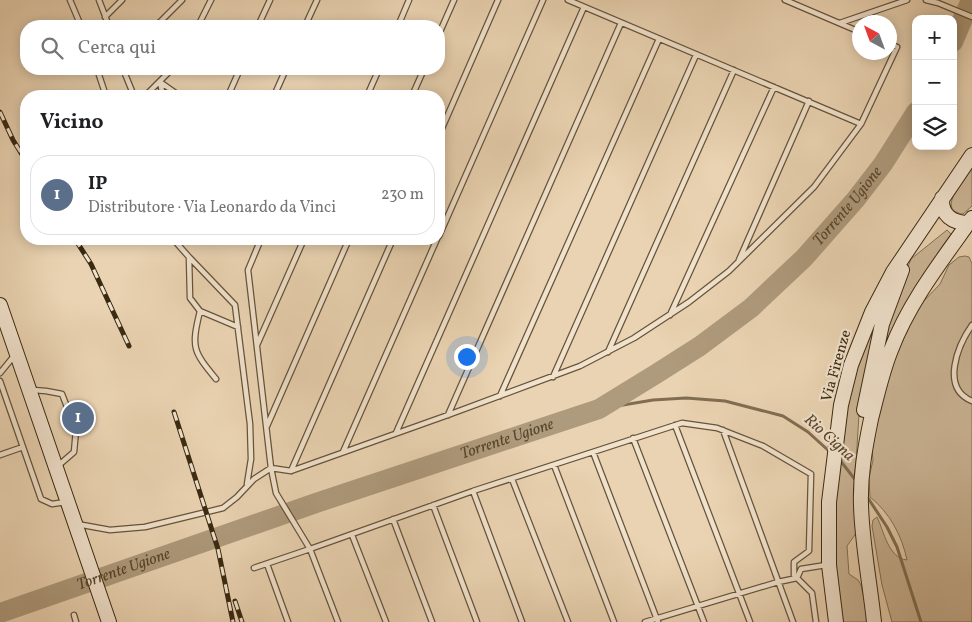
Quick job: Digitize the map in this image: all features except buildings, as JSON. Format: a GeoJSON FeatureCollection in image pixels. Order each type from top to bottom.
{"type":"FeatureCollection","features":[{"type":"Feature","properties":{"kind":"main road","name":"Via Firenze"},"geometry":{"type":"LineString","coordinates":[[836,622],[828,565],[828,525],[832,468],[837,433],[851,365],[865,327],[885,286],[972,155]]}},
{"type":"Feature","properties":{"kind":"main road","name":"Via Firenze"},"geometry":{"type":"LineString","coordinates":[[942,198],[943,210],[946,215],[958,222],[970,220]]}},
{"type":"Feature","properties":{"kind":"main road","name":"Via Firenze"},"geometry":{"type":"LineString","coordinates":[[863,462],[879,385],[896,338],[918,297],[970,220]]}},
{"type":"Feature","properties":{"kind":"main road","name":"Via Firenze"},"geometry":{"type":"LineString","coordinates":[[874,622],[864,540],[861,493],[863,420],[877,342],[908,250]]}},
{"type":"Feature","properties":{"kind":"main road"},"geometry":{"type":"LineString","coordinates":[[0,305],[109,622]]}},
{"type":"Feature","properties":{"kind":"main road","name":"Via Firenze"},"geometry":{"type":"LineString","coordinates":[[871,588],[883,622]]}},
{"type":"Feature","properties":{"kind":"lane"},"geometry":{"type":"LineString","coordinates":[[70,0],[78,20]]}},
{"type":"Feature","properties":{"kind":"lane"},"geometry":{"type":"LineString","coordinates":[[99,0],[106,20]]}},
{"type":"Feature","properties":{"kind":"lane"},"geometry":{"type":"LineString","coordinates":[[105,17],[122,0]]}},
{"type":"Feature","properties":{"kind":"lane"},"geometry":{"type":"LineString","coordinates":[[162,20],[182,0]]}},
{"type":"Feature","properties":{"kind":"lane"},"geometry":{"type":"LineString","coordinates":[[201,20],[212,0]]}},
{"type":"Feature","properties":{"kind":"lane"},"geometry":{"type":"LineString","coordinates":[[261,20],[270,0]]}},
{"type":"Feature","properties":{"kind":"lane"},"geometry":{"type":"LineString","coordinates":[[308,20],[317,0]]}},
{"type":"Feature","properties":{"kind":"lane"},"geometry":{"type":"LineString","coordinates":[[401,20],[409,0]]}},
{"type":"Feature","properties":{"kind":"lane"},"geometry":{"type":"LineString","coordinates":[[445,20],[454,0]]}},
{"type":"Feature","properties":{"kind":"lane"},"geometry":{"type":"LineString","coordinates":[[445,121],[498,0]]}},
{"type":"Feature","properties":{"kind":"lane"},"geometry":{"type":"LineString","coordinates":[[445,221],[543,0]]}},
{"type":"Feature","properties":{"kind":"lane"},"geometry":{"type":"LineString","coordinates":[[568,0],[861,124]]}},
{"type":"Feature","properties":{"kind":"lane"},"geometry":{"type":"LineString","coordinates":[[785,0],[852,29]]}},
{"type":"Feature","properties":{"kind":"lane"},"geometry":{"type":"LineString","coordinates":[[839,23],[907,0]]}},
{"type":"Feature","properties":{"kind":"lane"},"geometry":{"type":"LineString","coordinates":[[926,0],[972,17]]}},
{"type":"Feature","properties":{"kind":"lane"},"geometry":{"type":"LineString","coordinates":[[396,433],[584,7]]}},
{"type":"Feature","properties":{"kind":"lane"},"geometry":{"type":"LineString","coordinates":[[448,415],[621,23]]}},
{"type":"Feature","properties":{"kind":"lane"},"geometry":{"type":"LineString","coordinates":[[500,396],[659,39]]}},
{"type":"Feature","properties":{"kind":"lane"},"geometry":{"type":"LineString","coordinates":[[554,377],[696,55]]}},
{"type":"Feature","properties":{"kind":"lane"},"geometry":{"type":"LineString","coordinates":[[76,524],[110,530],[145,528],[223,508],[247,486],[271,468],[291,470],[554,377],[608,353],[669,316],[714,284],[814,187],[861,124],[891,60]]}},
{"type":"Feature","properties":{"kind":"lane"},"geometry":{"type":"LineString","coordinates":[[608,353],[734,70]]}},
{"type":"Feature","properties":{"kind":"lane"},"geometry":{"type":"LineString","coordinates":[[99,75],[104,90]]}},
{"type":"Feature","properties":{"kind":"lane"},"geometry":{"type":"LineString","coordinates":[[125,75],[132,90]]}},
{"type":"Feature","properties":{"kind":"lane"},"geometry":{"type":"LineString","coordinates":[[151,90],[166,75]]}},
{"type":"Feature","properties":{"kind":"lane"},"geometry":{"type":"LineString","coordinates":[[231,90],[237,75]]}},
{"type":"Feature","properties":{"kind":"lane"},"geometry":{"type":"LineString","coordinates":[[277,90],[283,75]]}},
{"type":"Feature","properties":{"kind":"lane"},"geometry":{"type":"LineString","coordinates":[[370,90],[376,75]]}},
{"type":"Feature","properties":{"kind":"lane"},"geometry":{"type":"LineString","coordinates":[[415,90],[421,75]]}},
{"type":"Feature","properties":{"kind":"lane"},"geometry":{"type":"LineString","coordinates":[[160,82],[162,90]]}},
{"type":"Feature","properties":{"kind":"lane"},"geometry":{"type":"LineString","coordinates":[[160,82],[171,90]]}},
{"type":"Feature","properties":{"kind":"lane"},"geometry":{"type":"LineString","coordinates":[[669,316],[774,87]]}},
{"type":"Feature","properties":{"kind":"lane"},"geometry":{"type":"LineString","coordinates":[[737,263],[809,101]]}},
{"type":"Feature","properties":{"kind":"lane"},"geometry":{"type":"LineString","coordinates":[[178,245],[235,305],[250,424],[251,459],[247,486]]}},
{"type":"Feature","properties":{"kind":"lane"},"geometry":{"type":"LineString","coordinates":[[258,245],[248,270],[271,468],[276,493],[310,549],[338,622]]}},
{"type":"Feature","properties":{"kind":"lane"},"geometry":{"type":"LineString","coordinates":[[256,347],[301,245]]}},
{"type":"Feature","properties":{"kind":"lane"},"geometry":{"type":"LineString","coordinates":[[266,427],[346,245]]}},
{"type":"Feature","properties":{"kind":"lane"},"geometry":{"type":"LineString","coordinates":[[291,470],[390,245]]}},
{"type":"Feature","properties":{"kind":"lane"},"geometry":{"type":"LineString","coordinates":[[343,452],[434,245]]}},
{"type":"Feature","properties":{"kind":"lane"},"geometry":{"type":"LineString","coordinates":[[189,257],[190,298],[200,311],[238,327]]}},
{"type":"Feature","properties":{"kind":"lane"},"geometry":{"type":"LineString","coordinates":[[200,311],[194,335],[197,355],[216,380]]}},
{"type":"Feature","properties":{"kind":"lane"},"geometry":{"type":"LineString","coordinates":[[972,325],[964,337],[954,366],[954,379],[960,394],[972,401]]}},
{"type":"Feature","properties":{"kind":"lane"},"geometry":{"type":"LineString","coordinates":[[0,373],[16,353]]}},
{"type":"Feature","properties":{"kind":"lane"},"geometry":{"type":"LineString","coordinates":[[0,381],[41,500],[52,504],[68,502]]}},
{"type":"Feature","properties":{"kind":"lane"},"geometry":{"type":"LineString","coordinates":[[29,390],[62,394],[76,430],[74,452],[56,468]]}},
{"type":"Feature","properties":{"kind":"lane"},"geometry":{"type":"LineString","coordinates":[[254,568],[473,491],[682,423],[723,430],[763,446],[811,474],[809,551],[794,562],[794,575],[812,592],[816,622]]}},
{"type":"Feature","properties":{"kind":"lane"},"geometry":{"type":"LineString","coordinates":[[675,425],[750,622]]}},
{"type":"Feature","properties":{"kind":"lane"},"geometry":{"type":"LineString","coordinates":[[723,430],[794,622]]}},
{"type":"Feature","properties":{"kind":"lane"},"geometry":{"type":"LineString","coordinates":[[633,438],[704,622]]}},
{"type":"Feature","properties":{"kind":"lane"},"geometry":{"type":"LineString","coordinates":[[0,455],[23,447]]}},
{"type":"Feature","properties":{"kind":"lane"},"geometry":{"type":"LineString","coordinates":[[593,452],[657,620]]}},
{"type":"Feature","properties":{"kind":"lane"},"geometry":{"type":"LineString","coordinates":[[554,465],[614,622]]}},
{"type":"Feature","properties":{"kind":"lane"},"geometry":{"type":"LineString","coordinates":[[512,479],[568,622]]}},
{"type":"Feature","properties":{"kind":"lane"},"geometry":{"type":"LineString","coordinates":[[473,491],[522,622]]}},
{"type":"Feature","properties":{"kind":"lane"},"geometry":{"type":"LineString","coordinates":[[433,505],[477,622]]}},
{"type":"Feature","properties":{"kind":"lane"},"geometry":{"type":"LineString","coordinates":[[393,520],[432,622]]}},
{"type":"Feature","properties":{"kind":"lane"},"geometry":{"type":"LineString","coordinates":[[352,535],[386,622]]}},
{"type":"Feature","properties":{"kind":"lane"},"geometry":{"type":"LineString","coordinates":[[266,564],[288,622]]}},
{"type":"Feature","properties":{"kind":"lane"},"geometry":{"type":"LineString","coordinates":[[797,578],[800,569],[828,565]]}},
{"type":"Feature","properties":{"kind":"lane"},"geometry":{"type":"LineString","coordinates":[[645,622],[797,578]]}},
{"type":"Feature","properties":{"kind":"lane"},"geometry":{"type":"LineString","coordinates":[[74,615],[76,622]]}},
{"type":"Feature","properties":{"kind":"shaded area"},"geometry":{"type":"Polygon","coordinates":[[[972,167],[972,206],[963,214],[955,212],[952,207],[954,194],[972,167]]]}},
{"type":"Feature","properties":{"kind":"shaded area"},"geometry":{"type":"Polygon","coordinates":[[[947,230],[952,235],[883,352],[879,348],[911,259],[947,230]]]}},
{"type":"Feature","properties":{"kind":"shaded area"},"geometry":{"type":"Polygon","coordinates":[[[959,257],[969,257],[972,264],[972,622],[892,622],[882,585],[872,526],[873,520],[877,517],[895,554],[907,560],[902,542],[894,526],[884,510],[870,497],[869,478],[873,460],[871,441],[899,339],[922,303],[940,284],[949,265],[959,257]]]}},
{"type":"Feature","properties":{"kind":"shaded area"},"geometry":{"type":"Polygon","coordinates":[[[879,319],[859,414],[854,495],[857,532],[847,546],[849,574],[858,580],[861,585],[869,622],[841,622],[837,594],[832,510],[850,387],[871,325],[879,319]]]}},
{"type":"Feature","properties":{"kind":"waterway","name":"Torrente Ugione"},"geometry":{"type":"LineString","coordinates":[[957,33],[971,0]]}},
{"type":"Feature","properties":{"kind":"waterway","name":"Torrente Ugione"},"geometry":{"type":"LineString","coordinates":[[0,613],[316,503],[599,409],[700,346],[751,308],[804,258],[856,199],[883,164],[912,118]]}},
{"type":"Feature","properties":{"kind":"waterway","name":"Rio Cigna"},"geometry":{"type":"LineString","coordinates":[[599,409],[653,400],[686,398],[725,401],[783,416],[808,432],[830,452]]}},
{"type":"Feature","properties":{"kind":"waterway","name":"Rio Cigna"},"geometry":{"type":"LineString","coordinates":[[839,459],[857,482]]}},
{"type":"Feature","properties":{"kind":"waterway","name":"Rio Cigna"},"geometry":{"type":"LineString","coordinates":[[866,495],[887,527],[897,547],[921,622]]}},
{"type":"Feature","properties":{"kind":"railway"},"geometry":{"type":"LineString","coordinates":[[0,112],[20,151]]}},
{"type":"Feature","properties":{"kind":"railway"},"geometry":{"type":"LineString","coordinates":[[79,245],[91,264],[129,346]]}},
{"type":"Feature","properties":{"kind":"railway"},"geometry":{"type":"LineString","coordinates":[[174,412],[218,549],[233,622]]}},
{"type":"Feature","properties":{"kind":"railway"},"geometry":{"type":"LineString","coordinates":[[235,601],[242,622]]}},
{"type":"Feature","properties":{"kind":"place","name":"IP"},"geometry":{"type":"Point","coordinates":[78,418]}}]}
